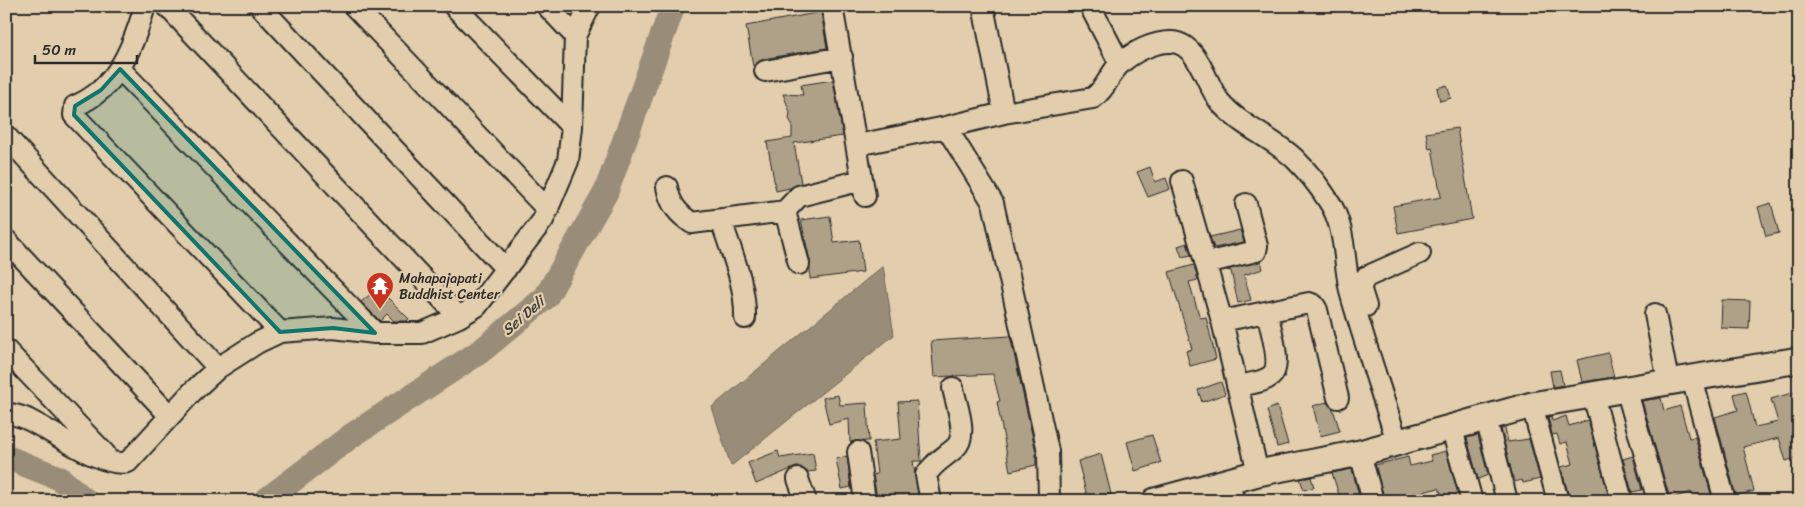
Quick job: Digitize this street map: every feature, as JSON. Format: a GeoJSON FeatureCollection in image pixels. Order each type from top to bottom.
{"type":"FeatureCollection","features":[{"type":"Feature","properties":{"kind":"main road"},"geometry":{"type":"LineString","coordinates":[[1155,501],[1231,491],[1258,473],[1360,453],[1451,426],[1532,405],[1799,360]]}},
{"type":"Feature","properties":{"kind":"street"},"geometry":{"type":"LineString","coordinates":[[145,6],[133,46],[120,69],[101,90],[75,106],[74,115],[280,332]]}},
{"type":"Feature","properties":{"kind":"street"},"geometry":{"type":"LineString","coordinates":[[167,6],[459,317]]}},
{"type":"Feature","properties":{"kind":"street"},"geometry":{"type":"LineString","coordinates":[[260,6],[506,269]]}},
{"type":"Feature","properties":{"kind":"street"},"geometry":{"type":"LineString","coordinates":[[354,6],[548,210]]}},
{"type":"Feature","properties":{"kind":"street"},"geometry":{"type":"LineString","coordinates":[[454,6],[572,127]]}},
{"type":"Feature","properties":{"kind":"street"},"geometry":{"type":"LineString","coordinates":[[547,6],[575,36]]}},
{"type":"Feature","properties":{"kind":"street"},"geometry":{"type":"LineString","coordinates":[[6,413],[26,419],[113,462],[128,462],[192,392],[218,368],[257,343],[280,332],[333,328],[375,333],[422,333],[459,317],[477,306],[548,210],[568,162],[572,127],[575,36],[590,6]]}},
{"type":"Feature","properties":{"kind":"street"},"geometry":{"type":"LineString","coordinates":[[667,187],[669,198],[679,215],[692,223],[785,210],[799,196],[864,188],[832,6]]}},
{"type":"Feature","properties":{"kind":"street"},"geometry":{"type":"LineString","coordinates":[[983,6],[1004,113]]}},
{"type":"Feature","properties":{"kind":"street"},"geometry":{"type":"LineString","coordinates":[[1090,6],[1120,64]]}},
{"type":"Feature","properties":{"kind":"street"},"geometry":{"type":"LineString","coordinates":[[856,145],[1004,113],[1093,98],[1104,89],[1120,64],[1143,48],[1173,42],[1186,47],[1197,60],[1213,94],[1223,106],[1295,159],[1329,201],[1338,219],[1351,293],[1402,441]]}},
{"type":"Feature","properties":{"kind":"street"},"geometry":{"type":"LineString","coordinates":[[765,71],[842,57]]}},
{"type":"Feature","properties":{"kind":"street"},"geometry":{"type":"LineString","coordinates":[[120,69],[375,333]]}},
{"type":"Feature","properties":{"kind":"street"},"geometry":{"type":"LineString","coordinates":[[946,126],[985,188],[995,210],[1048,451],[1049,501]]}},
{"type":"Feature","properties":{"kind":"street"},"geometry":{"type":"LineString","coordinates":[[6,136],[218,368]]}},
{"type":"Feature","properties":{"kind":"street"},"geometry":{"type":"LineString","coordinates":[[1182,181],[1222,322],[1258,473]]}},
{"type":"Feature","properties":{"kind":"street"},"geometry":{"type":"LineString","coordinates":[[1206,264],[1256,251],[1257,246],[1246,204]]}},
{"type":"Feature","properties":{"kind":"street"},"geometry":{"type":"LineString","coordinates":[[785,210],[799,264]]}},
{"type":"Feature","properties":{"kind":"street"},"geometry":{"type":"LineString","coordinates":[[721,220],[745,300],[744,318]]}},
{"type":"Feature","properties":{"kind":"street"},"geometry":{"type":"LineString","coordinates":[[6,240],[170,416]]}},
{"type":"Feature","properties":{"kind":"street"},"geometry":{"type":"LineString","coordinates":[[1402,441],[1360,288],[1366,277],[1420,253]]}},
{"type":"Feature","properties":{"kind":"street"},"geometry":{"type":"LineString","coordinates":[[1222,322],[1309,303],[1316,307],[1338,398]]}},
{"type":"Feature","properties":{"kind":"street"},"geometry":{"type":"LineString","coordinates":[[1237,386],[1258,382],[1270,376],[1276,370],[1277,361],[1267,312]]}},
{"type":"Feature","properties":{"kind":"street"},"geometry":{"type":"LineString","coordinates":[[1656,314],[1725,501]]}},
{"type":"Feature","properties":{"kind":"street"},"geometry":{"type":"LineString","coordinates":[[6,350],[113,462]]}},
{"type":"Feature","properties":{"kind":"street"},"geometry":{"type":"LineString","coordinates":[[932,501],[926,475],[931,467],[957,447],[962,434],[953,388]]}},
{"type":"Feature","properties":{"kind":"street"},"geometry":{"type":"LineString","coordinates":[[1626,388],[1658,501]]}},
{"type":"Feature","properties":{"kind":"street"},"geometry":{"type":"LineString","coordinates":[[1593,395],[1622,501]]}},
{"type":"Feature","properties":{"kind":"street"},"geometry":{"type":"LineString","coordinates":[[1532,405],[1558,501]]}},
{"type":"Feature","properties":{"kind":"street"},"geometry":{"type":"LineString","coordinates":[[1486,418],[1507,501]]}},
{"type":"Feature","properties":{"kind":"street"},"geometry":{"type":"LineString","coordinates":[[1451,426],[1472,501]]}},
{"type":"Feature","properties":{"kind":"street"},"geometry":{"type":"LineString","coordinates":[[858,452],[865,501]]}},
{"type":"Feature","properties":{"kind":"street"},"geometry":{"type":"LineString","coordinates":[[1360,453],[1373,501]]}},
{"type":"Feature","properties":{"kind":"street"},"geometry":{"type":"LineString","coordinates":[[798,479],[806,501]]}},
{"type":"Feature","properties":{"kind":"highlighted area"},"geometry":{"type":"Polygon","coordinates":[[[120,69],[375,333],[333,328],[280,332],[79,122],[74,115],[75,106],[101,90],[120,69]]]}},
{"type":"Feature","properties":{"kind":"shaded area"},"geometry":{"type":"Polygon","coordinates":[[[883,266],[894,335],[731,466],[712,407],[883,266]]]}},
{"type":"Feature","properties":{"kind":"building"},"geometry":{"type":"Polygon","coordinates":[[[821,12],[827,48],[763,59],[753,66],[746,26],[821,12]]]}},
{"type":"Feature","properties":{"kind":"building"},"geometry":{"type":"Polygon","coordinates":[[[833,80],[843,136],[794,143],[801,183],[776,191],[767,142],[792,138],[792,124],[789,119],[790,112],[783,94],[803,95],[801,85],[833,80]]]}},
{"type":"Feature","properties":{"kind":"building"},"geometry":{"type":"Polygon","coordinates":[[[1447,85],[1451,98],[1440,101],[1437,88],[1447,85]]]}},
{"type":"Feature","properties":{"kind":"building"},"geometry":{"type":"Polygon","coordinates":[[[1457,128],[1472,219],[1398,233],[1393,206],[1441,197],[1432,148],[1429,149],[1426,133],[1457,128]]]}},
{"type":"Feature","properties":{"kind":"building"},"geometry":{"type":"Polygon","coordinates":[[[1150,167],[1155,182],[1166,178],[1170,189],[1148,197],[1137,172],[1150,167]]]}},
{"type":"Feature","properties":{"kind":"building"},"geometry":{"type":"Polygon","coordinates":[[[1771,203],[1779,233],[1766,236],[1758,207],[1771,203]]]}},
{"type":"Feature","properties":{"kind":"building"},"geometry":{"type":"Polygon","coordinates":[[[830,216],[834,243],[859,240],[863,272],[810,279],[810,261],[801,220],[830,216]]]}},
{"type":"Feature","properties":{"kind":"building"},"geometry":{"type":"Polygon","coordinates":[[[1240,230],[1244,242],[1214,248],[1210,237],[1240,230]]]}},
{"type":"Feature","properties":{"kind":"building"},"geometry":{"type":"Polygon","coordinates":[[[1187,243],[1191,255],[1182,257],[1178,246],[1187,243]]]}},
{"type":"Feature","properties":{"kind":"building"},"geometry":{"type":"Polygon","coordinates":[[[1261,261],[1263,269],[1244,275],[1251,300],[1238,303],[1231,271],[1226,270],[1261,261]]]}},
{"type":"Feature","properties":{"kind":"building"},"geometry":{"type":"Polygon","coordinates":[[[1194,265],[1198,280],[1189,282],[1200,318],[1206,317],[1216,359],[1190,366],[1186,351],[1192,349],[1169,272],[1194,265]]]}},
{"type":"Feature","properties":{"kind":"building","name":"Mahapajapati Buddhist Center"},"geometry":{"type":"Polygon","coordinates":[[[378,288],[409,319],[407,321],[394,321],[387,314],[380,321],[361,302],[378,288]]]}},
{"type":"Feature","properties":{"kind":"building"},"geometry":{"type":"Polygon","coordinates":[[[1722,300],[1750,301],[1749,329],[1721,328],[1722,300]]]}},
{"type":"Feature","properties":{"kind":"building"},"geometry":{"type":"Polygon","coordinates":[[[1010,336],[1036,452],[1036,465],[1010,471],[997,402],[1000,401],[993,374],[934,377],[931,341],[1010,336]]]}},
{"type":"Feature","properties":{"kind":"building"},"geometry":{"type":"Polygon","coordinates":[[[1608,353],[1614,377],[1582,382],[1577,360],[1608,353]]]}},
{"type":"Feature","properties":{"kind":"building"},"geometry":{"type":"Polygon","coordinates":[[[1560,370],[1563,385],[1553,387],[1550,371],[1560,370]]]}},
{"type":"Feature","properties":{"kind":"building"},"geometry":{"type":"Polygon","coordinates":[[[1221,382],[1225,394],[1202,402],[1198,390],[1221,382]]]}},
{"type":"Feature","properties":{"kind":"building"},"geometry":{"type":"Polygon","coordinates":[[[1746,391],[1755,427],[1778,422],[1771,399],[1799,391],[1799,457],[1786,461],[1779,438],[1743,447],[1754,491],[1736,496],[1715,417],[1738,410],[1734,394],[1746,391]]]}},
{"type":"Feature","properties":{"kind":"building"},"geometry":{"type":"Polygon","coordinates":[[[838,395],[840,405],[867,403],[869,441],[850,442],[849,419],[829,424],[823,398],[838,395]]]}},
{"type":"Feature","properties":{"kind":"building"},"geometry":{"type":"Polygon","coordinates":[[[1661,398],[1664,411],[1680,406],[1689,438],[1695,437],[1713,501],[1694,501],[1691,492],[1670,499],[1642,401],[1661,398]]]}},
{"type":"Feature","properties":{"kind":"building"},"geometry":{"type":"Polygon","coordinates":[[[917,401],[921,461],[913,461],[919,501],[906,501],[904,495],[877,498],[873,475],[877,474],[873,442],[901,439],[898,402],[917,401]]]}},
{"type":"Feature","properties":{"kind":"building"},"geometry":{"type":"Polygon","coordinates":[[[1327,402],[1333,409],[1340,431],[1320,436],[1313,406],[1327,402]]]}},
{"type":"Feature","properties":{"kind":"building"},"geometry":{"type":"Polygon","coordinates":[[[1277,406],[1288,444],[1277,447],[1267,410],[1277,406]]]}},
{"type":"Feature","properties":{"kind":"building"},"geometry":{"type":"Polygon","coordinates":[[[1551,416],[1552,421],[1566,416],[1569,426],[1588,420],[1610,501],[1570,501],[1561,467],[1573,464],[1567,442],[1560,444],[1557,434],[1552,435],[1548,417],[1551,416]]]}},
{"type":"Feature","properties":{"kind":"building"},"geometry":{"type":"Polygon","coordinates":[[[1505,428],[1508,442],[1529,439],[1540,479],[1523,483],[1522,480],[1514,482],[1501,429],[1505,428]]]}},
{"type":"Feature","properties":{"kind":"building"},"geometry":{"type":"Polygon","coordinates":[[[1152,435],[1161,463],[1135,471],[1127,442],[1152,435]]]}},
{"type":"Feature","properties":{"kind":"building"},"geometry":{"type":"Polygon","coordinates":[[[1478,435],[1488,475],[1478,479],[1467,438],[1478,435]]]}},
{"type":"Feature","properties":{"kind":"building"},"geometry":{"type":"Polygon","coordinates":[[[778,451],[780,458],[813,453],[816,471],[807,472],[801,467],[796,467],[756,484],[748,463],[778,451]]]}},
{"type":"Feature","properties":{"kind":"building"},"geometry":{"type":"Polygon","coordinates":[[[1446,451],[1460,501],[1444,501],[1439,488],[1385,501],[1375,465],[1408,457],[1410,466],[1432,461],[1430,455],[1446,451]]]}},
{"type":"Feature","properties":{"kind":"building"},"geometry":{"type":"Polygon","coordinates":[[[1101,454],[1111,494],[1088,500],[1078,461],[1101,454]]]}},
{"type":"Feature","properties":{"kind":"building"},"geometry":{"type":"Polygon","coordinates":[[[847,456],[851,487],[842,489],[836,459],[847,456]]]}},
{"type":"Feature","properties":{"kind":"building"},"geometry":{"type":"Polygon","coordinates":[[[1633,456],[1642,490],[1632,492],[1623,459],[1633,456]]]}},
{"type":"Feature","properties":{"kind":"building"},"geometry":{"type":"Polygon","coordinates":[[[1352,469],[1359,496],[1341,501],[1332,473],[1352,469]]]}},
{"type":"Feature","properties":{"kind":"building"},"geometry":{"type":"Polygon","coordinates":[[[1311,477],[1314,487],[1304,490],[1300,479],[1311,477]]]}},
{"type":"Feature","properties":{"kind":"waterway","name":"Sei Deli"},"geometry":{"type":"LineString","coordinates":[[265,501],[351,436],[481,351],[546,297],[606,192],[673,6]]}},
{"type":"Feature","properties":{"kind":"waterway","name":"Sei Deli"},"geometry":{"type":"LineString","coordinates":[[6,457],[59,478],[86,501]]}},
{"type":"Feature","properties":{"kind":"place","name":"Mahapajapati Buddhist Center"},"geometry":{"type":"Point","coordinates":[380,310]}}]}
